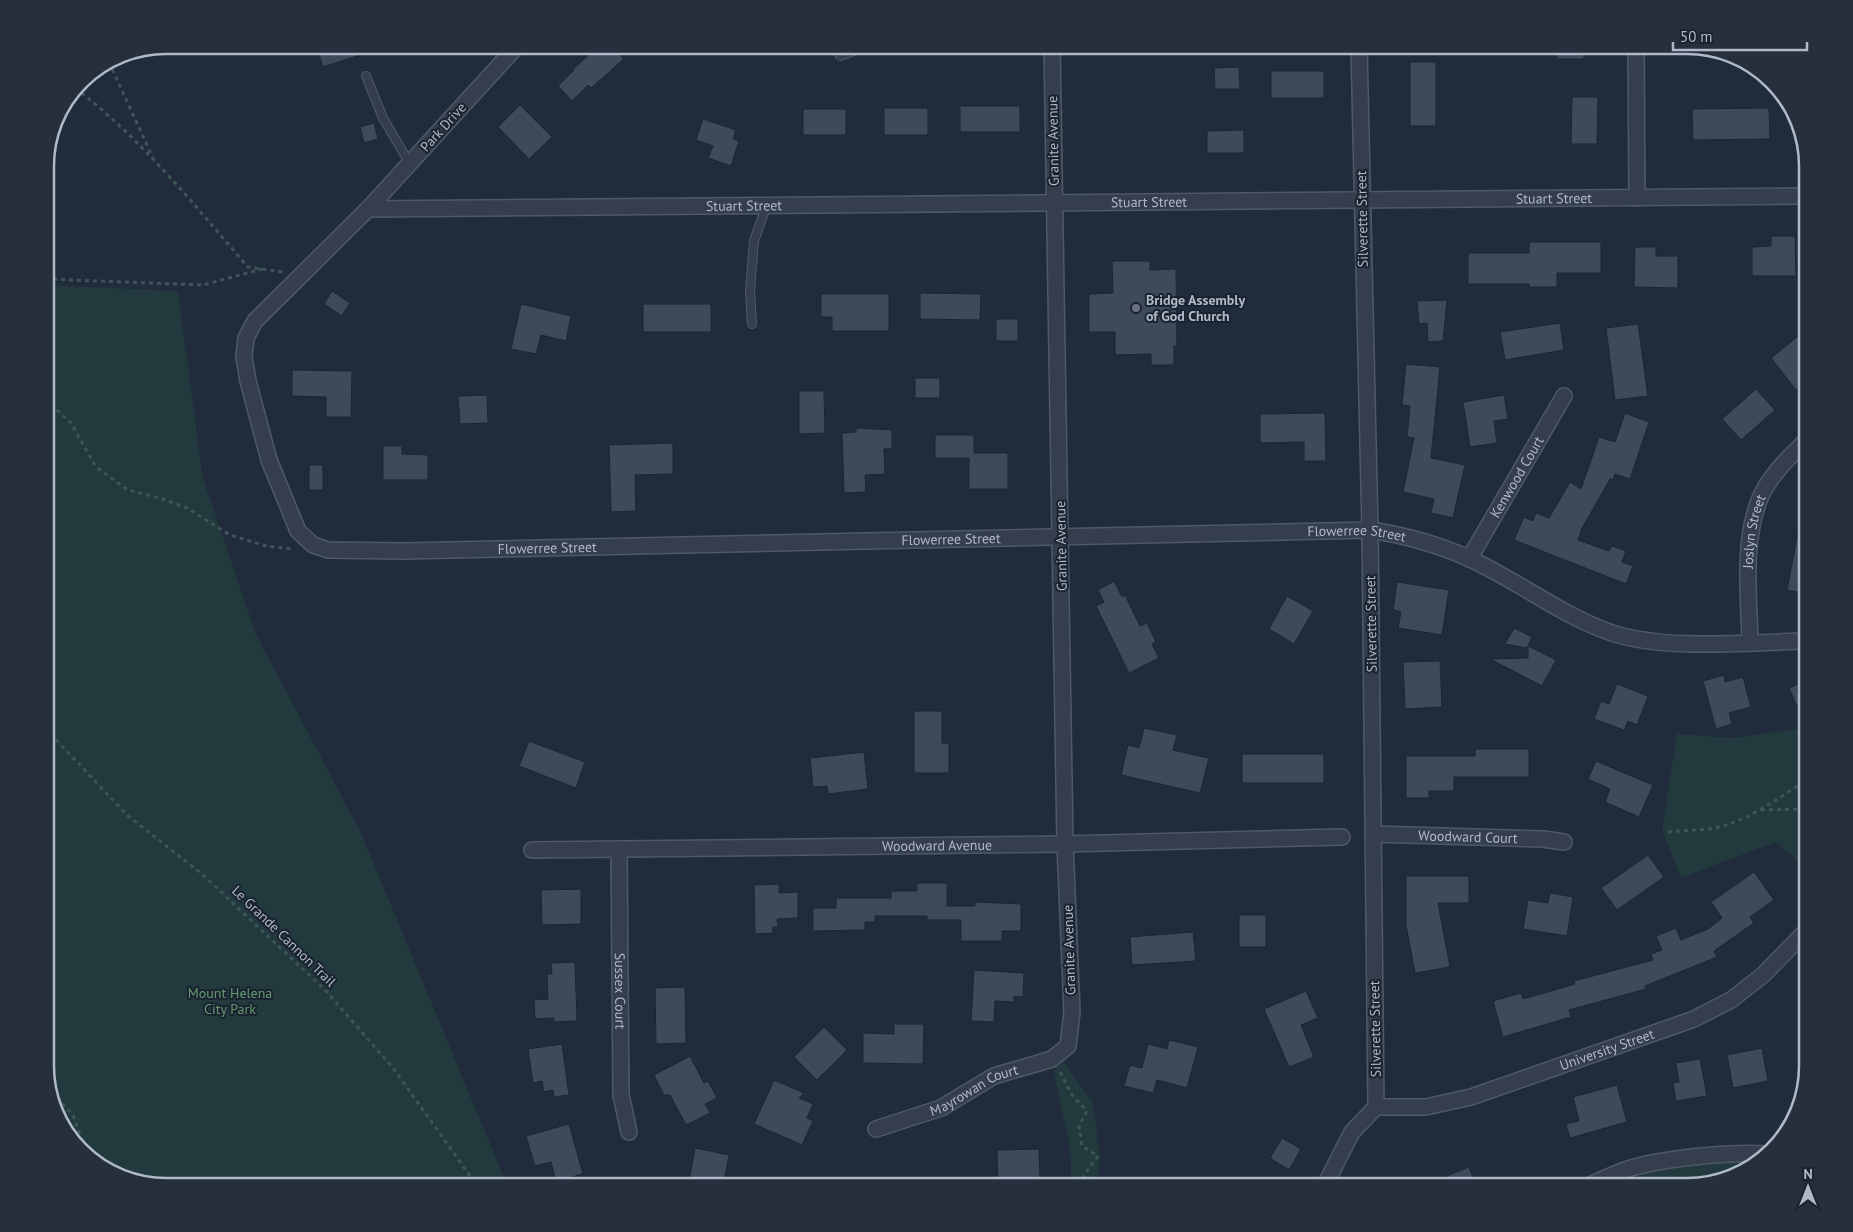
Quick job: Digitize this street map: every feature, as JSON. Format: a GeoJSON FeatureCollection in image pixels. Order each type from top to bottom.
{"type":"FeatureCollection","features":[{"type":"Feature","properties":{"kind":"street","name":"Park Drive"},"geometry":{"type":"LineString","coordinates":[[313,545],[298,531],[269,460],[250,390],[244,358],[246,338],[255,321],[368,210],[510,54]]}},
{"type":"Feature","properties":{"kind":"street","name":"Granite Avenue"},"geometry":{"type":"LineString","coordinates":[[1052,54],[1053,204],[1061,535],[1065,844],[1072,1012],[1068,1046]]}},
{"type":"Feature","properties":{"kind":"street","name":"Silverette Street"},"geometry":{"type":"LineString","coordinates":[[1358,54],[1370,530],[1376,1107]]}},
{"type":"Feature","properties":{"kind":"street"},"geometry":{"type":"LineString","coordinates":[[1636,54],[1637,198]]}},
{"type":"Feature","properties":{"kind":"street","name":"Stuart Street"},"geometry":{"type":"LineString","coordinates":[[368,210],[1361,202],[1799,196]]}},
{"type":"Feature","properties":{"kind":"street","name":"Kenwood Court"},"geometry":{"type":"LineString","coordinates":[[1469,559],[1564,396]]}},
{"type":"Feature","properties":{"kind":"street","name":"Joslyn Street"},"geometry":{"type":"LineString","coordinates":[[1750,642],[1748,546],[1760,498],[1788,458],[1799,448]]}},
{"type":"Feature","properties":{"kind":"street","name":"Flowerree Street"},"geometry":{"type":"LineString","coordinates":[[313,545],[328,550],[414,551],[1061,535],[1370,530],[1439,547],[1469,559],[1578,619],[1613,633],[1672,643],[1799,641]]}},
{"type":"Feature","properties":{"kind":"street","name":"Woodward Court"},"geometry":{"type":"LineString","coordinates":[[1373,834],[1543,839],[1564,842]]}},
{"type":"Feature","properties":{"kind":"street","name":"Woodward Avenue"},"geometry":{"type":"LineString","coordinates":[[532,850],[1065,844],[1342,837]]}},
{"type":"Feature","properties":{"kind":"street","name":"Sussex Court"},"geometry":{"type":"LineString","coordinates":[[619,850],[621,1095],[630,1132]]}},
{"type":"Feature","properties":{"kind":"street","name":"University Street"},"geometry":{"type":"LineString","coordinates":[[1376,1107],[1426,1107],[1471,1097],[1694,1019],[1731,1000],[1799,940]]}},
{"type":"Feature","properties":{"kind":"street","name":"Mayrowan Court"},"geometry":{"type":"LineString","coordinates":[[876,1129],[941,1108],[994,1076],[1052,1059],[1068,1046]]}},
{"type":"Feature","properties":{"kind":"street"},"geometry":{"type":"LineString","coordinates":[[1329,1178],[1352,1132],[1376,1107]]}},
{"type":"Feature","properties":{"kind":"street"},"geometry":{"type":"LineString","coordinates":[[1607,1178],[1626,1170],[1667,1161],[1757,1153]]}},
{"type":"Feature","properties":{"kind":"lane"},"geometry":{"type":"LineString","coordinates":[[840,56],[845,54]]}},
{"type":"Feature","properties":{"kind":"lane"},"geometry":{"type":"LineString","coordinates":[[366,76],[378,109],[410,164]]}},
{"type":"Feature","properties":{"kind":"lane"},"geometry":{"type":"LineString","coordinates":[[752,324],[750,291],[754,241],[766,206]]}},
{"type":"Feature","properties":{"kind":"path"},"geometry":{"type":"LineString","coordinates":[[112,68],[155,161]]}},
{"type":"Feature","properties":{"kind":"path"},"geometry":{"type":"LineString","coordinates":[[82,93],[100,107],[155,161],[248,267],[305,272]]}},
{"type":"Feature","properties":{"kind":"path"},"geometry":{"type":"LineString","coordinates":[[54,279],[203,285],[263,269]]}},
{"type":"Feature","properties":{"kind":"path"},"geometry":{"type":"LineString","coordinates":[[54,408],[70,423],[96,467],[128,490],[163,499],[187,508],[230,535],[266,546],[304,550],[313,545]]}},
{"type":"Feature","properties":{"kind":"path","name":"Le Grande Cannon Trail"},"geometry":{"type":"LineString","coordinates":[[54,738],[127,815],[202,874],[326,991],[393,1068],[472,1178]]}},
{"type":"Feature","properties":{"kind":"path"},"geometry":{"type":"LineString","coordinates":[[1668,832],[1718,827],[1759,810],[1799,785]]}},
{"type":"Feature","properties":{"kind":"path"},"geometry":{"type":"LineString","coordinates":[[1759,810],[1799,809]]}},
{"type":"Feature","properties":{"kind":"path"},"geometry":{"type":"LineString","coordinates":[[1052,1059],[1072,1095],[1087,1111],[1079,1126],[1082,1146],[1098,1156],[1082,1178]]}},
{"type":"Feature","properties":{"kind":"path"},"geometry":{"type":"LineString","coordinates":[[60,1102],[73,1116],[82,1140]]}},
{"type":"Feature","properties":{"kind":"green space","name":"Mount Helena City Park"},"geometry":{"type":"Polygon","coordinates":[[[54,285],[178,291],[203,479],[256,634],[361,833],[504,1178],[166,1178],[152,1177],[123,1170],[92,1150],[77,1134],[62,1109],[54,1073],[54,285]]]}},
{"type":"Feature","properties":{"kind":"green space"},"geometry":{"type":"Polygon","coordinates":[[[1799,728],[1799,863],[1776,842],[1681,878],[1662,830],[1677,734],[1734,738],[1799,728]]]}},
{"type":"Feature","properties":{"kind":"green space"},"geometry":{"type":"Polygon","coordinates":[[[1064,1062],[1093,1103],[1100,1159],[1097,1178],[1071,1178],[1070,1147],[1053,1070],[1064,1062]]]}},
{"type":"Feature","properties":{"kind":"green space"},"geometry":{"type":"Polygon","coordinates":[[[1747,1160],[1730,1170],[1701,1177],[1634,1178],[1644,1174],[1707,1161],[1747,1160]]]}},
{"type":"Feature","properties":{"kind":"building"},"geometry":{"type":"Polygon","coordinates":[[[319,54],[363,54],[323,67],[319,54]]]}},
{"type":"Feature","properties":{"kind":"building"},"geometry":{"type":"Polygon","coordinates":[[[590,54],[619,54],[624,59],[591,88],[588,85],[572,101],[558,86],[590,54]]]}},
{"type":"Feature","properties":{"kind":"building"},"geometry":{"type":"Polygon","coordinates":[[[1557,54],[1584,54],[1584,59],[1557,59],[1557,54]]]}},
{"type":"Feature","properties":{"kind":"building"},"geometry":{"type":"Polygon","coordinates":[[[1410,62],[1436,62],[1436,126],[1410,126],[1410,62]]]}},
{"type":"Feature","properties":{"kind":"building"},"geometry":{"type":"Polygon","coordinates":[[[1239,67],[1240,89],[1215,89],[1214,68],[1239,67]]]}},
{"type":"Feature","properties":{"kind":"building"},"geometry":{"type":"Polygon","coordinates":[[[1271,71],[1324,71],[1324,98],[1271,98],[1271,71]]]}},
{"type":"Feature","properties":{"kind":"building"},"geometry":{"type":"Polygon","coordinates":[[[1572,97],[1598,97],[1597,144],[1571,144],[1572,97]]]}},
{"type":"Feature","properties":{"kind":"building"},"geometry":{"type":"Polygon","coordinates":[[[520,105],[552,137],[529,159],[498,127],[520,105]]]}},
{"type":"Feature","properties":{"kind":"building"},"geometry":{"type":"Polygon","coordinates":[[[960,106],[1020,106],[1020,132],[960,132],[960,106]]]}},
{"type":"Feature","properties":{"kind":"building"},"geometry":{"type":"Polygon","coordinates":[[[884,108],[928,108],[928,135],[884,135],[884,108]]]}},
{"type":"Feature","properties":{"kind":"building"},"geometry":{"type":"Polygon","coordinates":[[[1769,108],[1770,139],[1693,140],[1692,109],[1769,108]]]}},
{"type":"Feature","properties":{"kind":"building"},"geometry":{"type":"Polygon","coordinates":[[[803,109],[846,109],[846,135],[803,135],[803,109]]]}},
{"type":"Feature","properties":{"kind":"building"},"geometry":{"type":"Polygon","coordinates":[[[703,119],[736,130],[733,139],[739,141],[731,166],[708,158],[713,146],[696,140],[703,119]]]}},
{"type":"Feature","properties":{"kind":"building"},"geometry":{"type":"Polygon","coordinates":[[[374,123],[378,139],[364,143],[360,127],[374,123]]]}},
{"type":"Feature","properties":{"kind":"building"},"geometry":{"type":"Polygon","coordinates":[[[1244,130],[1244,153],[1207,153],[1207,131],[1244,130]]]}},
{"type":"Feature","properties":{"kind":"building"},"geometry":{"type":"Polygon","coordinates":[[[1771,236],[1795,236],[1796,276],[1752,276],[1752,247],[1771,246],[1771,236]]]}},
{"type":"Feature","properties":{"kind":"building"},"geometry":{"type":"Polygon","coordinates":[[[1529,242],[1601,242],[1601,273],[1557,273],[1557,287],[1529,287],[1529,284],[1468,284],[1468,253],[1529,253],[1529,242]]]}},
{"type":"Feature","properties":{"kind":"building"},"geometry":{"type":"Polygon","coordinates":[[[1635,247],[1656,247],[1656,256],[1678,256],[1678,288],[1634,287],[1635,247]]]}},
{"type":"Feature","properties":{"kind":"building"},"geometry":{"type":"Polygon","coordinates":[[[1112,261],[1150,261],[1150,270],[1176,269],[1177,346],[1174,346],[1174,365],[1151,365],[1151,354],[1115,355],[1115,332],[1089,332],[1089,294],[1113,293],[1112,261]]]}},
{"type":"Feature","properties":{"kind":"building"},"geometry":{"type":"Polygon","coordinates":[[[332,291],[350,303],[342,316],[324,304],[332,291]]]}},
{"type":"Feature","properties":{"kind":"building"},"geometry":{"type":"Polygon","coordinates":[[[920,293],[981,294],[980,320],[920,319],[920,293]]]}},
{"type":"Feature","properties":{"kind":"building"},"geometry":{"type":"Polygon","coordinates":[[[821,294],[889,294],[889,331],[832,331],[832,317],[821,317],[821,294]]]}},
{"type":"Feature","properties":{"kind":"building"},"geometry":{"type":"Polygon","coordinates":[[[1447,300],[1443,341],[1428,342],[1427,323],[1419,324],[1417,301],[1447,300]]]}},
{"type":"Feature","properties":{"kind":"building"},"geometry":{"type":"Polygon","coordinates":[[[521,304],[571,316],[566,341],[541,335],[536,354],[511,349],[521,304]]]}},
{"type":"Feature","properties":{"kind":"building"},"geometry":{"type":"Polygon","coordinates":[[[643,304],[711,304],[711,332],[643,332],[643,304]]]}},
{"type":"Feature","properties":{"kind":"building"},"geometry":{"type":"Polygon","coordinates":[[[996,319],[1018,319],[1018,341],[996,341],[996,319]]]}},
{"type":"Feature","properties":{"kind":"building"},"geometry":{"type":"Polygon","coordinates":[[[1560,323],[1564,350],[1505,360],[1500,332],[1560,323]]]}},
{"type":"Feature","properties":{"kind":"building"},"geometry":{"type":"Polygon","coordinates":[[[1638,324],[1648,396],[1615,400],[1606,328],[1638,324]]]}},
{"type":"Feature","properties":{"kind":"building"},"geometry":{"type":"Polygon","coordinates":[[[1798,336],[1799,388],[1796,390],[1771,358],[1798,336]]]}},
{"type":"Feature","properties":{"kind":"building"},"geometry":{"type":"Polygon","coordinates":[[[1406,364],[1440,367],[1431,458],[1465,465],[1453,518],[1431,513],[1434,499],[1403,492],[1414,438],[1407,437],[1410,406],[1402,405],[1406,364]]]}},
{"type":"Feature","properties":{"kind":"building"},"geometry":{"type":"Polygon","coordinates":[[[292,370],[352,371],[351,417],[326,417],[326,397],[292,396],[292,370]]]}},
{"type":"Feature","properties":{"kind":"building"},"geometry":{"type":"Polygon","coordinates":[[[915,378],[940,378],[940,398],[915,398],[915,378]]]}},
{"type":"Feature","properties":{"kind":"building"},"geometry":{"type":"Polygon","coordinates":[[[1756,389],[1775,410],[1741,440],[1722,419],[1756,389]]]}},
{"type":"Feature","properties":{"kind":"building"},"geometry":{"type":"Polygon","coordinates":[[[799,391],[824,391],[825,433],[799,434],[799,391]]]}},
{"type":"Feature","properties":{"kind":"building"},"geometry":{"type":"Polygon","coordinates":[[[487,395],[488,423],[460,424],[458,396],[487,395]]]}},
{"type":"Feature","properties":{"kind":"building"},"geometry":{"type":"Polygon","coordinates":[[[1504,395],[1508,419],[1494,421],[1497,443],[1470,447],[1463,402],[1504,395]]]}},
{"type":"Feature","properties":{"kind":"building"},"geometry":{"type":"Polygon","coordinates":[[[1325,413],[1326,461],[1304,461],[1304,442],[1260,443],[1260,414],[1325,413]]]}},
{"type":"Feature","properties":{"kind":"building"},"geometry":{"type":"Polygon","coordinates":[[[1625,413],[1649,422],[1630,479],[1615,474],[1613,480],[1610,479],[1580,532],[1578,540],[1609,551],[1612,546],[1626,551],[1622,562],[1633,566],[1626,584],[1514,540],[1524,517],[1533,521],[1536,513],[1549,518],[1570,482],[1581,489],[1599,437],[1615,442],[1625,413]]]}},
{"type":"Feature","properties":{"kind":"building"},"geometry":{"type":"Polygon","coordinates":[[[856,428],[892,430],[892,449],[884,449],[885,474],[865,475],[866,492],[844,493],[842,433],[856,432],[856,428]]]}},
{"type":"Feature","properties":{"kind":"building"},"geometry":{"type":"Polygon","coordinates":[[[935,435],[974,435],[974,453],[1008,453],[1008,489],[969,489],[969,458],[935,458],[935,435]]]}},
{"type":"Feature","properties":{"kind":"building"},"geometry":{"type":"Polygon","coordinates":[[[673,443],[673,474],[635,475],[636,511],[611,512],[609,445],[673,443]]]}},
{"type":"Feature","properties":{"kind":"building"},"geometry":{"type":"Polygon","coordinates":[[[383,446],[402,446],[402,454],[428,455],[428,480],[383,480],[383,446]]]}},
{"type":"Feature","properties":{"kind":"building"},"geometry":{"type":"Polygon","coordinates":[[[309,465],[323,465],[323,490],[309,490],[309,465]]]}},
{"type":"Feature","properties":{"kind":"building"},"geometry":{"type":"Polygon","coordinates":[[[1799,527],[1799,592],[1787,590],[1799,527]]]}},
{"type":"Feature","properties":{"kind":"building"},"geometry":{"type":"Polygon","coordinates":[[[1114,581],[1122,597],[1125,595],[1140,626],[1147,623],[1156,642],[1152,644],[1159,658],[1129,673],[1096,606],[1104,602],[1098,590],[1114,581]]]}},
{"type":"Feature","properties":{"kind":"building"},"geometry":{"type":"Polygon","coordinates":[[[1397,582],[1449,590],[1442,635],[1398,628],[1401,612],[1393,610],[1397,582]]]}},
{"type":"Feature","properties":{"kind":"building"},"geometry":{"type":"Polygon","coordinates":[[[1287,596],[1313,611],[1294,644],[1269,629],[1287,596]]]}},
{"type":"Feature","properties":{"kind":"building"},"geometry":{"type":"Polygon","coordinates":[[[1514,628],[1532,637],[1527,648],[1505,644],[1514,628]]]}},
{"type":"Feature","properties":{"kind":"building"},"geometry":{"type":"Polygon","coordinates":[[[1528,646],[1556,660],[1542,686],[1490,659],[1528,658],[1528,646]]]}},
{"type":"Feature","properties":{"kind":"building"},"geometry":{"type":"Polygon","coordinates":[[[1440,661],[1442,707],[1405,709],[1403,662],[1440,661]]]}},
{"type":"Feature","properties":{"kind":"building"},"geometry":{"type":"Polygon","coordinates":[[[1724,675],[1725,682],[1743,677],[1751,707],[1729,713],[1732,724],[1716,729],[1703,681],[1724,675]]]}},
{"type":"Feature","properties":{"kind":"building"},"geometry":{"type":"Polygon","coordinates":[[[1617,684],[1648,696],[1637,725],[1628,721],[1624,730],[1594,719],[1601,701],[1609,704],[1617,684]]]}},
{"type":"Feature","properties":{"kind":"building"},"geometry":{"type":"Polygon","coordinates":[[[1799,684],[1799,711],[1789,688],[1799,684]]]}},
{"type":"Feature","properties":{"kind":"building"},"geometry":{"type":"Polygon","coordinates":[[[914,711],[942,711],[942,743],[949,743],[949,773],[914,773],[914,711]]]}},
{"type":"Feature","properties":{"kind":"building"},"geometry":{"type":"Polygon","coordinates":[[[1144,728],[1177,735],[1173,750],[1209,758],[1200,793],[1121,775],[1128,745],[1139,748],[1144,728]]]}},
{"type":"Feature","properties":{"kind":"building"},"geometry":{"type":"Polygon","coordinates":[[[529,741],[585,762],[576,788],[519,766],[529,741]]]}},
{"type":"Feature","properties":{"kind":"building"},"geometry":{"type":"Polygon","coordinates":[[[1475,749],[1529,749],[1529,777],[1454,777],[1454,791],[1429,791],[1429,798],[1406,798],[1406,756],[1475,756],[1475,749]]]}},
{"type":"Feature","properties":{"kind":"building"},"geometry":{"type":"Polygon","coordinates":[[[864,752],[868,789],[828,794],[827,786],[813,787],[810,758],[864,752]]]}},
{"type":"Feature","properties":{"kind":"building"},"geometry":{"type":"Polygon","coordinates":[[[1242,754],[1324,754],[1324,783],[1242,783],[1242,754]]]}},
{"type":"Feature","properties":{"kind":"building"},"geometry":{"type":"Polygon","coordinates":[[[1596,761],[1653,785],[1639,817],[1605,802],[1610,789],[1588,779],[1596,761]]]}},
{"type":"Feature","properties":{"kind":"building"},"geometry":{"type":"Polygon","coordinates":[[[1648,855],[1664,877],[1617,910],[1601,888],[1648,855]]]}},
{"type":"Feature","properties":{"kind":"building"},"geometry":{"type":"Polygon","coordinates":[[[1754,872],[1774,900],[1750,917],[1754,923],[1714,951],[1717,957],[1645,986],[1646,989],[1569,1010],[1571,1017],[1503,1037],[1493,1001],[1521,993],[1523,999],[1575,984],[1574,981],[1653,960],[1651,954],[1662,950],[1656,936],[1676,928],[1681,940],[1708,929],[1722,918],[1711,902],[1754,872]]]}},
{"type":"Feature","properties":{"kind":"building"},"geometry":{"type":"Polygon","coordinates":[[[1406,876],[1469,876],[1469,903],[1438,903],[1450,967],[1415,973],[1406,925],[1406,876]]]}},
{"type":"Feature","properties":{"kind":"building"},"geometry":{"type":"Polygon","coordinates":[[[917,883],[947,883],[947,906],[975,906],[975,902],[1021,904],[1021,931],[1002,931],[1002,941],[961,941],[961,920],[927,920],[927,916],[875,916],[875,922],[865,922],[865,930],[813,931],[813,908],[836,908],[836,898],[891,898],[891,891],[917,891],[917,883]]]}},
{"type":"Feature","properties":{"kind":"building"},"geometry":{"type":"Polygon","coordinates":[[[779,884],[779,893],[798,892],[798,918],[777,919],[778,927],[773,927],[773,933],[755,934],[754,885],[779,884]]]}},
{"type":"Feature","properties":{"kind":"building"},"geometry":{"type":"Polygon","coordinates":[[[581,889],[581,924],[542,925],[541,890],[581,889]]]}},
{"type":"Feature","properties":{"kind":"building"},"geometry":{"type":"Polygon","coordinates":[[[1550,893],[1573,897],[1567,936],[1523,929],[1528,900],[1548,903],[1550,893]]]}},
{"type":"Feature","properties":{"kind":"building"},"geometry":{"type":"Polygon","coordinates":[[[1239,915],[1266,915],[1266,947],[1239,947],[1239,915]]]}},
{"type":"Feature","properties":{"kind":"building"},"geometry":{"type":"Polygon","coordinates":[[[1193,932],[1196,961],[1132,965],[1130,937],[1193,932]]]}},
{"type":"Feature","properties":{"kind":"building"},"geometry":{"type":"Polygon","coordinates":[[[575,962],[577,1021],[554,1022],[554,1018],[535,1019],[534,1000],[548,999],[547,974],[552,974],[551,963],[575,962]]]}},
{"type":"Feature","properties":{"kind":"building"},"geometry":{"type":"Polygon","coordinates":[[[974,970],[1024,973],[1023,997],[1014,996],[1014,1002],[995,1001],[994,1022],[971,1021],[974,970]]]}},
{"type":"Feature","properties":{"kind":"building"},"geometry":{"type":"Polygon","coordinates":[[[685,987],[686,1043],[656,1044],[655,988],[685,987]]]}},
{"type":"Feature","properties":{"kind":"building"},"geometry":{"type":"Polygon","coordinates":[[[1306,991],[1318,1018],[1301,1025],[1314,1057],[1289,1067],[1264,1009],[1306,991]]]}},
{"type":"Feature","properties":{"kind":"building"},"geometry":{"type":"Polygon","coordinates":[[[894,1024],[924,1024],[923,1064],[863,1063],[863,1033],[894,1034],[894,1024]]]}},
{"type":"Feature","properties":{"kind":"building"},"geometry":{"type":"Polygon","coordinates":[[[824,1027],[847,1050],[817,1080],[794,1057],[824,1027]]]}},
{"type":"Feature","properties":{"kind":"building"},"geometry":{"type":"Polygon","coordinates":[[[1169,1040],[1198,1047],[1187,1088],[1157,1080],[1153,1093],[1124,1086],[1130,1065],[1142,1068],[1148,1044],[1167,1049],[1169,1040]]]}},
{"type":"Feature","properties":{"kind":"building"},"geometry":{"type":"Polygon","coordinates":[[[562,1044],[569,1095],[554,1097],[553,1090],[544,1092],[542,1081],[533,1083],[528,1049],[562,1044]]]}},
{"type":"Feature","properties":{"kind":"building"},"geometry":{"type":"Polygon","coordinates":[[[1762,1048],[1768,1081],[1733,1088],[1727,1055],[1762,1048]]]}},
{"type":"Feature","properties":{"kind":"building"},"geometry":{"type":"Polygon","coordinates":[[[690,1056],[704,1083],[708,1081],[717,1098],[705,1104],[710,1113],[686,1125],[670,1095],[664,1095],[654,1075],[690,1056]]]}},
{"type":"Feature","properties":{"kind":"building"},"geometry":{"type":"Polygon","coordinates":[[[1700,1059],[1707,1096],[1676,1101],[1673,1083],[1679,1082],[1676,1063],[1700,1059]]]}},
{"type":"Feature","properties":{"kind":"building"},"geometry":{"type":"Polygon","coordinates":[[[774,1080],[804,1093],[799,1098],[813,1104],[807,1118],[813,1121],[802,1145],[754,1124],[774,1080]]]}},
{"type":"Feature","properties":{"kind":"building"},"geometry":{"type":"Polygon","coordinates":[[[1617,1085],[1627,1122],[1570,1138],[1566,1124],[1579,1121],[1573,1097],[1617,1085]]]}},
{"type":"Feature","properties":{"kind":"building"},"geometry":{"type":"Polygon","coordinates":[[[569,1124],[583,1174],[568,1178],[555,1178],[551,1162],[535,1166],[526,1136],[569,1124]]]}},
{"type":"Feature","properties":{"kind":"building"},"geometry":{"type":"Polygon","coordinates":[[[1282,1138],[1301,1149],[1289,1170],[1270,1158],[1282,1138]]]}},
{"type":"Feature","properties":{"kind":"building"},"geometry":{"type":"Polygon","coordinates":[[[695,1148],[729,1155],[725,1178],[690,1178],[695,1148]]]}},
{"type":"Feature","properties":{"kind":"building"},"geometry":{"type":"Polygon","coordinates":[[[1039,1149],[1040,1178],[998,1178],[997,1150],[1039,1149]]]}},
{"type":"Feature","properties":{"kind":"building"},"geometry":{"type":"Polygon","coordinates":[[[1469,1167],[1473,1178],[1442,1178],[1469,1167]]]}},
{"type":"Feature","properties":{"kind":"place","name":"Bridge Assembly of God Church"},"geometry":{"type":"Point","coordinates":[1136,308]}}]}
